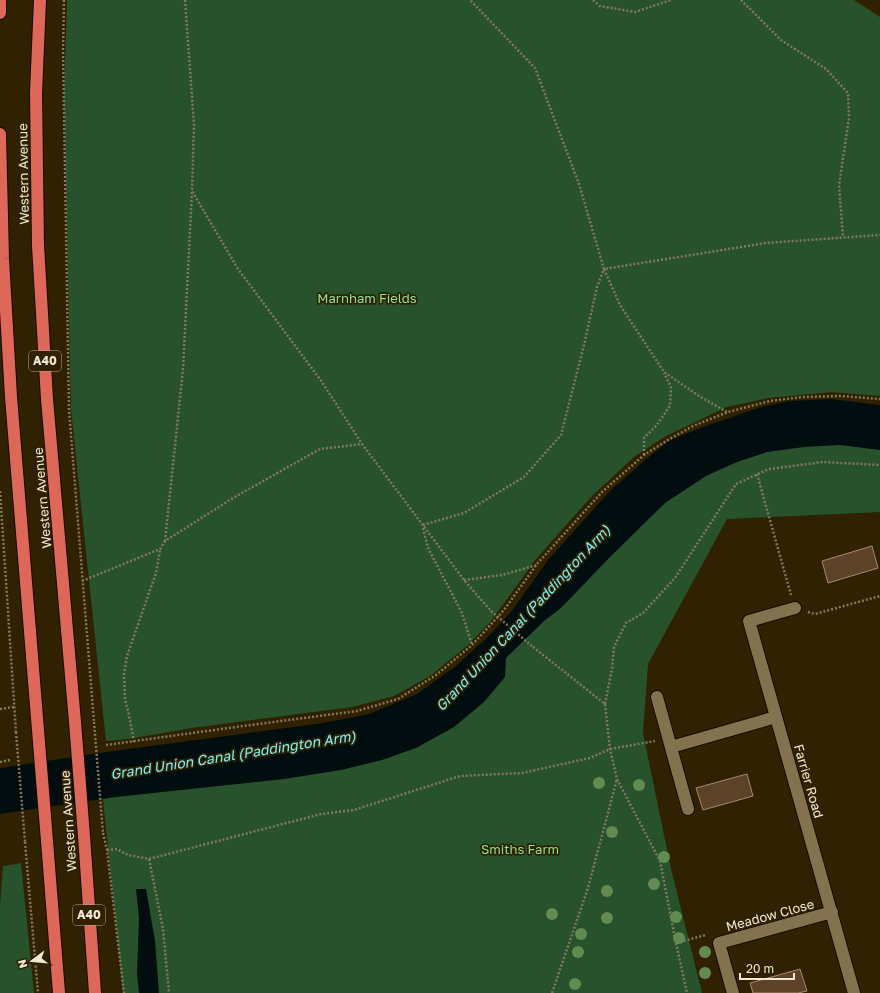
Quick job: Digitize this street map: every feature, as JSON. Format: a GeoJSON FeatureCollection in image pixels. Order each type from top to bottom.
{"type":"FeatureCollection","features":[{"type":"Feature","properties":{"kind":"highway"},"geometry":{"type":"LineString","coordinates":[[0,0],[0,13]]}},
{"type":"Feature","properties":{"kind":"highway","name":"Western Avenue"},"geometry":{"type":"LineString","coordinates":[[40,0],[36,93],[38,245],[48,407],[75,722],[95,993]]}},
{"type":"Feature","properties":{"kind":"highway","name":"Western Avenue"},"geometry":{"type":"LineString","coordinates":[[0,134],[3,259],[10,390],[59,993]]}},
{"type":"Feature","properties":{"kind":"street","name":"Farrier Road"},"geometry":{"type":"LineString","coordinates":[[795,608],[749,622],[854,993]]}},
{"type":"Feature","properties":{"kind":"street"},"geometry":{"type":"LineString","coordinates":[[657,698],[688,809]]}},
{"type":"Feature","properties":{"kind":"street"},"geometry":{"type":"LineString","coordinates":[[671,747],[776,717]]}},
{"type":"Feature","properties":{"kind":"street","name":"Meadow Close"},"geometry":{"type":"LineString","coordinates":[[733,993],[719,943],[832,912]]}},
{"type":"Feature","properties":{"kind":"path"},"geometry":{"type":"LineString","coordinates":[[64,0],[63,52],[69,410],[103,833],[107,850],[124,993]]}},
{"type":"Feature","properties":{"kind":"path"},"geometry":{"type":"LineString","coordinates":[[134,742],[129,715],[124,699],[124,674],[127,656],[156,573],[160,549],[165,541],[183,369],[194,125],[185,0]]}},
{"type":"Feature","properties":{"kind":"path"},"geometry":{"type":"LineString","coordinates":[[470,0],[535,68],[578,184],[604,269],[620,305],[664,372],[671,387],[670,406],[656,426],[644,438],[644,455]]}},
{"type":"Feature","properties":{"kind":"path"},"geometry":{"type":"LineString","coordinates":[[593,0],[600,6],[635,12],[671,0]]}},
{"type":"Feature","properties":{"kind":"path"},"geometry":{"type":"LineString","coordinates":[[741,0],[781,40],[826,69],[848,93],[849,118],[839,185],[843,237]]}},
{"type":"Feature","properties":{"kind":"path"},"geometry":{"type":"LineString","coordinates":[[192,191],[238,269],[322,382],[362,444],[464,580],[491,611],[533,647],[605,704]]}},
{"type":"Feature","properties":{"kind":"path"},"geometry":{"type":"LineString","coordinates":[[604,269],[766,243],[880,235]]}},
{"type":"Feature","properties":{"kind":"path"},"geometry":{"type":"LineString","coordinates":[[423,525],[464,513],[524,476],[560,435],[584,345],[597,287],[604,269]]}},
{"type":"Feature","properties":{"kind":"path"},"geometry":{"type":"LineString","coordinates":[[664,372],[699,396],[728,412]]}},
{"type":"Feature","properties":{"kind":"path"},"geometry":{"type":"LineString","coordinates":[[106,745],[357,712],[398,699],[436,675],[472,645],[504,610],[537,564],[602,492],[644,455],[668,440],[693,426],[728,412],[770,401],[802,397],[841,396],[880,399]]}},
{"type":"Feature","properties":{"kind":"path"},"geometry":{"type":"LineString","coordinates":[[165,541],[234,498],[320,450],[362,444]]}},
{"type":"Feature","properties":{"kind":"path"},"geometry":{"type":"LineString","coordinates":[[688,993],[676,943],[660,861],[617,779],[610,749],[605,704],[612,669],[614,647],[626,623],[643,613],[675,578],[736,484],[769,469],[822,462],[880,465]]}},
{"type":"Feature","properties":{"kind":"path"},"geometry":{"type":"LineString","coordinates":[[757,474],[795,608],[815,614],[880,596]]}},
{"type":"Feature","properties":{"kind":"path"},"geometry":{"type":"LineString","coordinates":[[0,491],[14,707],[38,993]]}},
{"type":"Feature","properties":{"kind":"path"},"geometry":{"type":"LineString","coordinates":[[423,525],[428,548],[462,613],[472,645]]}},
{"type":"Feature","properties":{"kind":"path"},"geometry":{"type":"LineString","coordinates":[[82,581],[160,549]]}},
{"type":"Feature","properties":{"kind":"path"},"geometry":{"type":"LineString","coordinates":[[464,580],[502,575],[537,564]]}},
{"type":"Feature","properties":{"kind":"path"},"geometry":{"type":"LineString","coordinates":[[0,709],[14,707]]}},
{"type":"Feature","properties":{"kind":"path"},"geometry":{"type":"LineString","coordinates":[[107,850],[117,849],[128,855],[149,859],[321,814],[354,810],[460,776],[522,773],[590,758],[610,749],[661,740],[671,747]]}},
{"type":"Feature","properties":{"kind":"path"},"geometry":{"type":"LineString","coordinates":[[0,762],[10,760]]}},
{"type":"Feature","properties":{"kind":"path"},"geometry":{"type":"LineString","coordinates":[[552,993],[588,888],[617,779]]}},
{"type":"Feature","properties":{"kind":"path"},"geometry":{"type":"LineString","coordinates":[[149,859],[163,929],[169,993]]}},
{"type":"Feature","properties":{"kind":"path"},"geometry":{"type":"LineString","coordinates":[[676,943],[714,933],[719,943]]}},
{"type":"Feature","properties":{"kind":"green space","name":"Marnham Fields"},"geometry":{"type":"Polygon","coordinates":[[[67,0],[854,0],[880,17],[880,396],[832,392],[769,398],[727,407],[666,436],[634,457],[591,497],[536,559],[491,621],[468,645],[430,676],[394,696],[352,707],[106,741],[71,410],[64,93],[67,0]]]}},
{"type":"Feature","properties":{"kind":"green space","name":"Smiths Farm"},"geometry":{"type":"Polygon","coordinates":[[[802,440],[880,447],[880,512],[727,519],[648,664],[643,733],[671,869],[702,993],[123,993],[102,790],[310,768],[511,648],[691,478],[802,440]]]}},
{"type":"Feature","properties":{"kind":"green space"},"geometry":{"type":"Polygon","coordinates":[[[21,863],[34,993],[0,993],[0,906],[3,866],[21,863]]]}},
{"type":"Feature","properties":{"kind":"water","name":"Grand Union Canal (Paddington Arm)"},"geometry":{"type":"Polygon","coordinates":[[[831,399],[880,405],[880,450],[840,445],[804,447],[767,452],[739,461],[706,476],[665,503],[561,608],[544,621],[506,658],[505,677],[484,702],[454,727],[416,748],[382,760],[341,770],[284,779],[116,797],[0,814],[0,768],[106,752],[323,723],[369,714],[417,694],[456,666],[490,635],[511,612],[548,560],[610,491],[670,440],[758,408],[789,401],[831,399]]]}},
{"type":"Feature","properties":{"kind":"water"},"geometry":{"type":"Polygon","coordinates":[[[136,889],[146,889],[155,941],[159,993],[139,993],[137,973],[139,918],[136,889]]]}},
{"type":"Feature","properties":{"kind":"building"},"geometry":{"type":"Polygon","coordinates":[[[872,546],[878,568],[828,583],[822,561],[872,546]]]}},
{"type":"Feature","properties":{"kind":"building"},"geometry":{"type":"Polygon","coordinates":[[[747,774],[753,796],[703,810],[696,788],[747,774]]]}},
{"type":"Feature","properties":{"kind":"building"},"geometry":{"type":"Polygon","coordinates":[[[800,969],[807,991],[798,993],[753,993],[750,983],[800,969]]]}}]}
